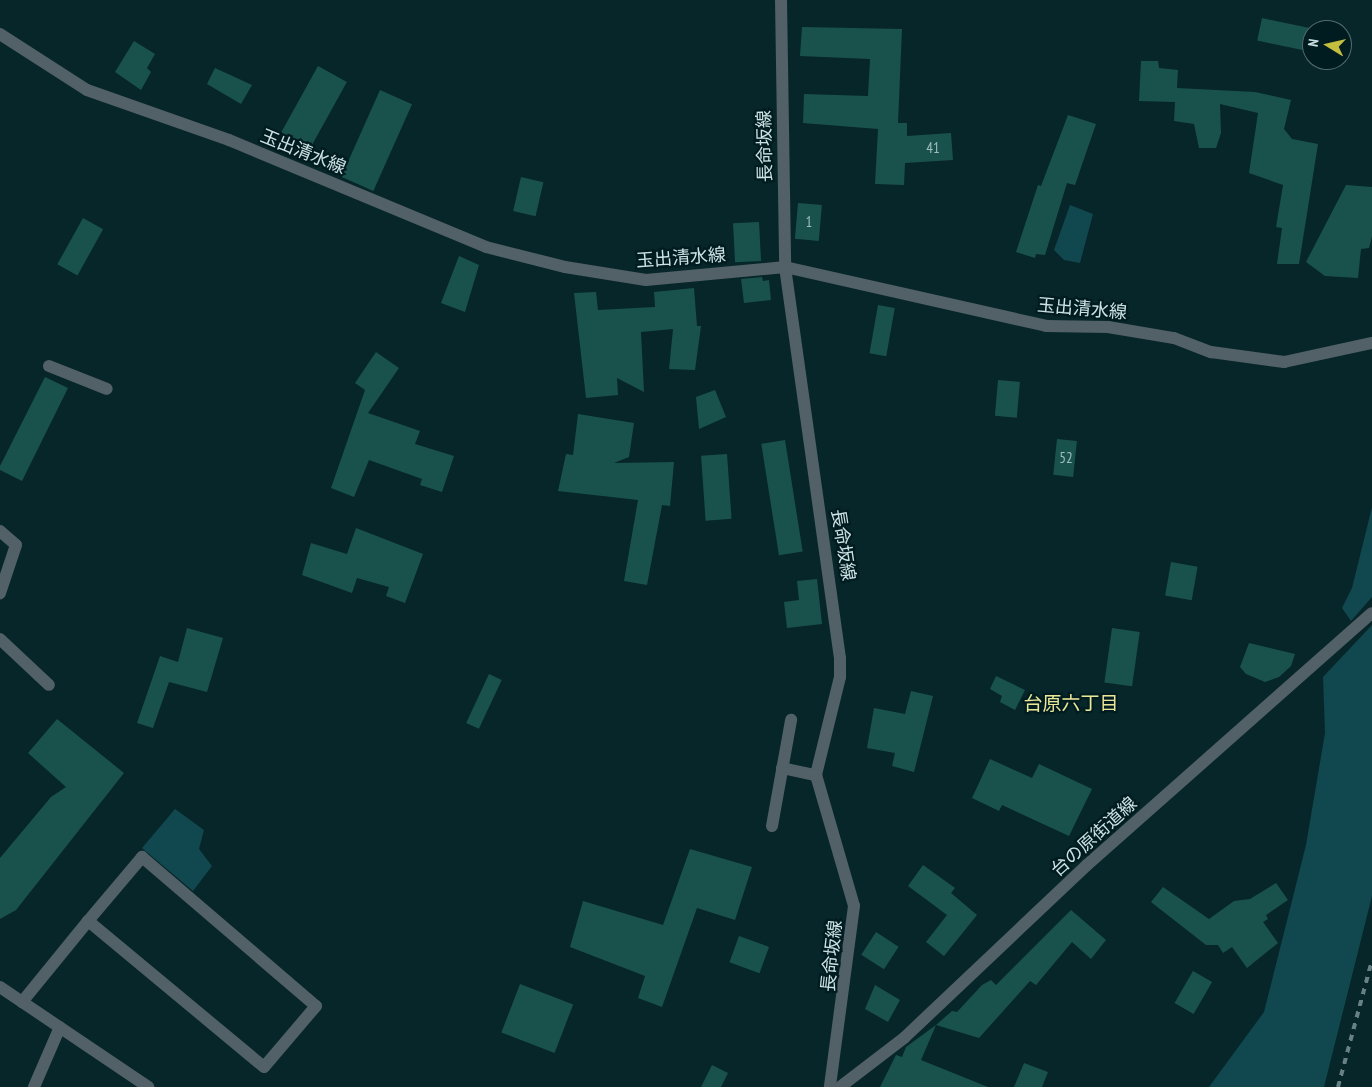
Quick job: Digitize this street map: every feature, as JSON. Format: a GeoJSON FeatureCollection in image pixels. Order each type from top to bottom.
{"type":"FeatureCollection","features":[{"type":"Feature","properties":{"kind":"street","name":"長命坂線"},"geometry":{"type":"LineString","coordinates":[[781,0],[784,267],[840,658],[840,677],[816,775],[854,906],[830,1087]]}},
{"type":"Feature","properties":{"kind":"street","name":"玉出清水線"},"geometry":{"type":"LineString","coordinates":[[0,34],[87,90],[229,140],[486,247],[623,279],[646,280],[784,267],[1046,326],[1108,327],[1174,338],[1211,352],[1284,362],[1372,343]]}},
{"type":"Feature","properties":{"kind":"street"},"geometry":{"type":"LineString","coordinates":[[49,366],[107,389]]}},
{"type":"Feature","properties":{"kind":"street"},"geometry":{"type":"LineString","coordinates":[[0,531],[16,545],[0,593]]}},
{"type":"Feature","properties":{"kind":"street","name":"台の原街道線"},"geometry":{"type":"LineString","coordinates":[[840,1087],[904,1038],[1087,865],[1372,613]]}},
{"type":"Feature","properties":{"kind":"street"},"geometry":{"type":"LineString","coordinates":[[0,639],[48,685]]}},
{"type":"Feature","properties":{"kind":"street"},"geometry":{"type":"LineString","coordinates":[[772,826],[791,720]]}},
{"type":"Feature","properties":{"kind":"street"},"geometry":{"type":"LineString","coordinates":[[782,768],[816,775]]}},
{"type":"Feature","properties":{"kind":"street"},"geometry":{"type":"LineString","coordinates":[[22,1002],[88,921],[142,857],[316,1006],[264,1067],[88,921]]}},
{"type":"Feature","properties":{"kind":"street"},"geometry":{"type":"LineString","coordinates":[[0,987],[148,1087]]}},
{"type":"Feature","properties":{"kind":"street"},"geometry":{"type":"LineString","coordinates":[[34,1087],[60,1027]]}},
{"type":"Feature","properties":{"kind":"shaded area"},"geometry":{"type":"Polygon","coordinates":[[[1070,205],[1093,214],[1080,263],[1064,260],[1054,250],[1070,205]]]}},
{"type":"Feature","properties":{"kind":"shaded area"},"geometry":{"type":"Polygon","coordinates":[[[1372,507],[1372,597],[1351,621],[1342,608],[1352,588],[1372,507]]]}},
{"type":"Feature","properties":{"kind":"shaded area"},"geometry":{"type":"Polygon","coordinates":[[[1372,625],[1372,896],[1324,1087],[1209,1087],[1264,1012],[1306,845],[1325,733],[1323,677],[1372,625]]]}},
{"type":"Feature","properties":{"kind":"shaded area"},"geometry":{"type":"Polygon","coordinates":[[[175,809],[204,830],[199,849],[212,866],[193,891],[142,848],[175,809]]]}},
{"type":"Feature","properties":{"kind":"building"},"geometry":{"type":"Polygon","coordinates":[[[1262,18],[1302,27],[1302,50],[1257,40],[1262,18]]]}},
{"type":"Feature","properties":{"kind":"building"},"geometry":{"type":"Polygon","coordinates":[[[802,27],[902,29],[898,123],[907,123],[907,136],[951,133],[953,160],[905,163],[904,185],[875,184],[878,129],[803,123],[804,94],[868,96],[870,59],[800,56],[802,27]]]}},
{"type":"Feature","properties":{"kind":"building"},"geometry":{"type":"Polygon","coordinates":[[[134,41],[155,54],[147,68],[151,72],[141,90],[115,72],[134,41]]]}},
{"type":"Feature","properties":{"kind":"building"},"geometry":{"type":"Polygon","coordinates":[[[1141,61],[1158,61],[1159,68],[1178,70],[1177,88],[1255,92],[1291,100],[1284,129],[1292,139],[1318,144],[1299,264],[1277,264],[1282,228],[1276,227],[1283,185],[1249,173],[1258,113],[1220,104],[1221,133],[1216,148],[1199,148],[1194,124],[1174,121],[1175,102],[1139,101],[1141,61]]]}},
{"type":"Feature","properties":{"kind":"building"},"geometry":{"type":"Polygon","coordinates":[[[318,66],[347,82],[310,148],[281,132],[318,66]]]}},
{"type":"Feature","properties":{"kind":"building"},"geometry":{"type":"Polygon","coordinates":[[[215,68],[252,85],[241,104],[207,84],[215,68]]]}},
{"type":"Feature","properties":{"kind":"building"},"geometry":{"type":"Polygon","coordinates":[[[380,90],[412,104],[373,191],[341,177],[380,90]]]}},
{"type":"Feature","properties":{"kind":"building"},"geometry":{"type":"Polygon","coordinates":[[[1068,115],[1096,124],[1075,185],[1067,183],[1045,255],[1036,254],[1035,258],[1016,252],[1038,185],[1041,186],[1068,115]]]}},
{"type":"Feature","properties":{"kind":"building"},"geometry":{"type":"Polygon","coordinates":[[[521,177],[543,182],[536,216],[513,211],[521,177]]]}},
{"type":"Feature","properties":{"kind":"building"},"geometry":{"type":"Polygon","coordinates":[[[1346,185],[1372,187],[1372,236],[1369,248],[1361,249],[1358,278],[1325,276],[1306,262],[1346,185]]]}},
{"type":"Feature","properties":{"kind":"building"},"geometry":{"type":"Polygon","coordinates":[[[798,203],[822,205],[819,241],[795,239],[798,203]]]}},
{"type":"Feature","properties":{"kind":"building"},"geometry":{"type":"Polygon","coordinates":[[[83,218],[103,229],[77,276],[57,264],[83,218]]]}},
{"type":"Feature","properties":{"kind":"building"},"geometry":{"type":"Polygon","coordinates":[[[759,222],[761,261],[735,262],[733,223],[759,222]]]}},
{"type":"Feature","properties":{"kind":"building"},"geometry":{"type":"Polygon","coordinates":[[[459,256],[479,265],[465,312],[441,303],[459,256]]]}},
{"type":"Feature","properties":{"kind":"building"},"geometry":{"type":"Polygon","coordinates":[[[762,277],[763,281],[769,280],[771,300],[744,303],[741,279],[762,277]]]}},
{"type":"Feature","properties":{"kind":"building"},"geometry":{"type":"Polygon","coordinates":[[[694,288],[697,326],[701,326],[695,370],[669,369],[673,329],[641,332],[644,392],[617,378],[618,395],[586,398],[574,293],[596,292],[598,310],[655,307],[654,292],[694,288]]]}},
{"type":"Feature","properties":{"kind":"building"},"geometry":{"type":"Polygon","coordinates":[[[878,305],[895,308],[886,356],[869,353],[878,305]]]}},
{"type":"Feature","properties":{"kind":"building"},"geometry":{"type":"Polygon","coordinates":[[[376,352],[399,368],[368,413],[420,431],[415,444],[454,456],[442,492],[420,485],[422,479],[369,460],[354,497],[331,488],[365,390],[355,383],[376,352]]]}},
{"type":"Feature","properties":{"kind":"building"},"geometry":{"type":"Polygon","coordinates":[[[45,377],[68,388],[22,481],[0,470],[0,466],[45,377]]]}},
{"type":"Feature","properties":{"kind":"building"},"geometry":{"type":"Polygon","coordinates":[[[998,380],[1020,382],[1017,418],[995,416],[998,380]]]}},
{"type":"Feature","properties":{"kind":"building"},"geometry":{"type":"Polygon","coordinates":[[[715,390],[726,417],[699,429],[696,397],[715,390]]]}},
{"type":"Feature","properties":{"kind":"building"},"geometry":{"type":"Polygon","coordinates":[[[578,414],[634,423],[629,457],[614,463],[674,462],[670,506],[662,505],[647,585],[624,581],[638,500],[558,491],[566,454],[573,455],[578,414]]]}},
{"type":"Feature","properties":{"kind":"building"},"geometry":{"type":"Polygon","coordinates":[[[1057,439],[1077,441],[1073,477],[1053,475],[1057,439]]]}},
{"type":"Feature","properties":{"kind":"building"},"geometry":{"type":"Polygon","coordinates":[[[785,440],[803,552],[779,555],[761,444],[785,440]]]}},
{"type":"Feature","properties":{"kind":"building"},"geometry":{"type":"Polygon","coordinates":[[[727,454],[732,519],[706,521],[701,456],[727,454]]]}},
{"type":"Feature","properties":{"kind":"building"},"geometry":{"type":"Polygon","coordinates":[[[356,528],[423,554],[405,603],[386,596],[389,587],[357,578],[352,593],[302,575],[311,543],[347,554],[356,528]]]}},
{"type":"Feature","properties":{"kind":"building"},"geometry":{"type":"Polygon","coordinates":[[[1171,562],[1198,567],[1192,600],[1165,595],[1171,562]]]}},
{"type":"Feature","properties":{"kind":"building"},"geometry":{"type":"Polygon","coordinates":[[[817,579],[822,624],[787,628],[784,602],[799,600],[797,581],[817,579]]]}},
{"type":"Feature","properties":{"kind":"building"},"geometry":{"type":"Polygon","coordinates":[[[187,628],[223,638],[207,692],[169,682],[153,728],[137,723],[160,656],[178,662],[187,628]]]}},
{"type":"Feature","properties":{"kind":"building"},"geometry":{"type":"Polygon","coordinates":[[[1112,628],[1140,632],[1132,686],[1104,682],[1112,628]]]}},
{"type":"Feature","properties":{"kind":"building"},"geometry":{"type":"Polygon","coordinates":[[[1249,643],[1295,654],[1291,666],[1279,677],[1265,682],[1246,674],[1240,667],[1249,643]]]}},
{"type":"Feature","properties":{"kind":"building"},"geometry":{"type":"Polygon","coordinates":[[[489,674],[502,680],[479,729],[466,723],[489,674]]]}},
{"type":"Feature","properties":{"kind":"building"},"geometry":{"type":"Polygon","coordinates":[[[996,676],[1025,690],[1015,710],[1000,702],[1002,696],[990,689],[996,676]]]}},
{"type":"Feature","properties":{"kind":"building"},"geometry":{"type":"Polygon","coordinates":[[[911,691],[933,696],[914,772],[892,766],[895,753],[867,748],[874,708],[905,714],[911,691]]]}},
{"type":"Feature","properties":{"kind":"building"},"geometry":{"type":"Polygon","coordinates":[[[57,719],[124,773],[16,910],[0,919],[0,858],[51,797],[66,787],[28,753],[57,719]]]}},
{"type":"Feature","properties":{"kind":"building"},"geometry":{"type":"Polygon","coordinates":[[[990,759],[1032,778],[1039,764],[1092,789],[1069,836],[1002,805],[999,811],[972,798],[990,759]]]}},
{"type":"Feature","properties":{"kind":"building"},"geometry":{"type":"Polygon","coordinates":[[[690,849],[752,867],[735,920],[697,908],[662,1007],[638,998],[645,976],[570,947],[583,901],[663,925],[690,849]]]}},
{"type":"Feature","properties":{"kind":"building"},"geometry":{"type":"Polygon","coordinates":[[[923,865],[955,888],[951,893],[977,915],[944,956],[926,942],[947,915],[908,886],[923,865]]]}},
{"type":"Feature","properties":{"kind":"building"},"geometry":{"type":"Polygon","coordinates":[[[1276,883],[1288,900],[1266,915],[1268,919],[1263,922],[1278,943],[1247,968],[1232,947],[1223,953],[1218,945],[1206,945],[1151,902],[1163,887],[1209,919],[1234,901],[1250,899],[1276,883]]]}},
{"type":"Feature","properties":{"kind":"building"},"geometry":{"type":"Polygon","coordinates":[[[1071,910],[1106,940],[1091,959],[1072,942],[1036,985],[1030,981],[979,1038],[936,1025],[952,1011],[957,1012],[982,985],[991,980],[996,985],[1071,910]]]}},
{"type":"Feature","properties":{"kind":"building"},"geometry":{"type":"Polygon","coordinates":[[[876,932],[899,947],[884,969],[861,955],[876,932]]]}},
{"type":"Feature","properties":{"kind":"building"},"geometry":{"type":"Polygon","coordinates":[[[739,936],[769,947],[759,973],[729,962],[739,936]]]}},
{"type":"Feature","properties":{"kind":"building"},"geometry":{"type":"Polygon","coordinates":[[[1193,971],[1212,982],[1194,1014],[1174,1003],[1193,971]]]}},
{"type":"Feature","properties":{"kind":"building"},"geometry":{"type":"Polygon","coordinates":[[[520,984],[573,1004],[555,1053],[501,1033],[520,984]]]}},
{"type":"Feature","properties":{"kind":"building"},"geometry":{"type":"Polygon","coordinates":[[[875,985],[900,1000],[888,1022],[865,1009],[875,985]]]}},
{"type":"Feature","properties":{"kind":"building"},"geometry":{"type":"Polygon","coordinates":[[[936,1025],[921,1060],[988,1087],[880,1087],[896,1055],[902,1057],[906,1047],[936,1025]]]}},
{"type":"Feature","properties":{"kind":"building"},"geometry":{"type":"Polygon","coordinates":[[[1024,1063],[1048,1072],[1042,1087],[1014,1087],[1024,1063]]]}},
{"type":"Feature","properties":{"kind":"building"},"geometry":{"type":"Polygon","coordinates":[[[712,1065],[728,1073],[721,1087],[701,1087],[712,1065]]]}},
{"type":"Feature","properties":{"kind":"railway"},"geometry":{"type":"LineString","coordinates":[[1338,1087],[1372,960]]}},
{"type":"Feature","properties":{"kind":"district","name":"台原六丁目"},"geometry":{"type":"Point","coordinates":[1071,704]}}]}
